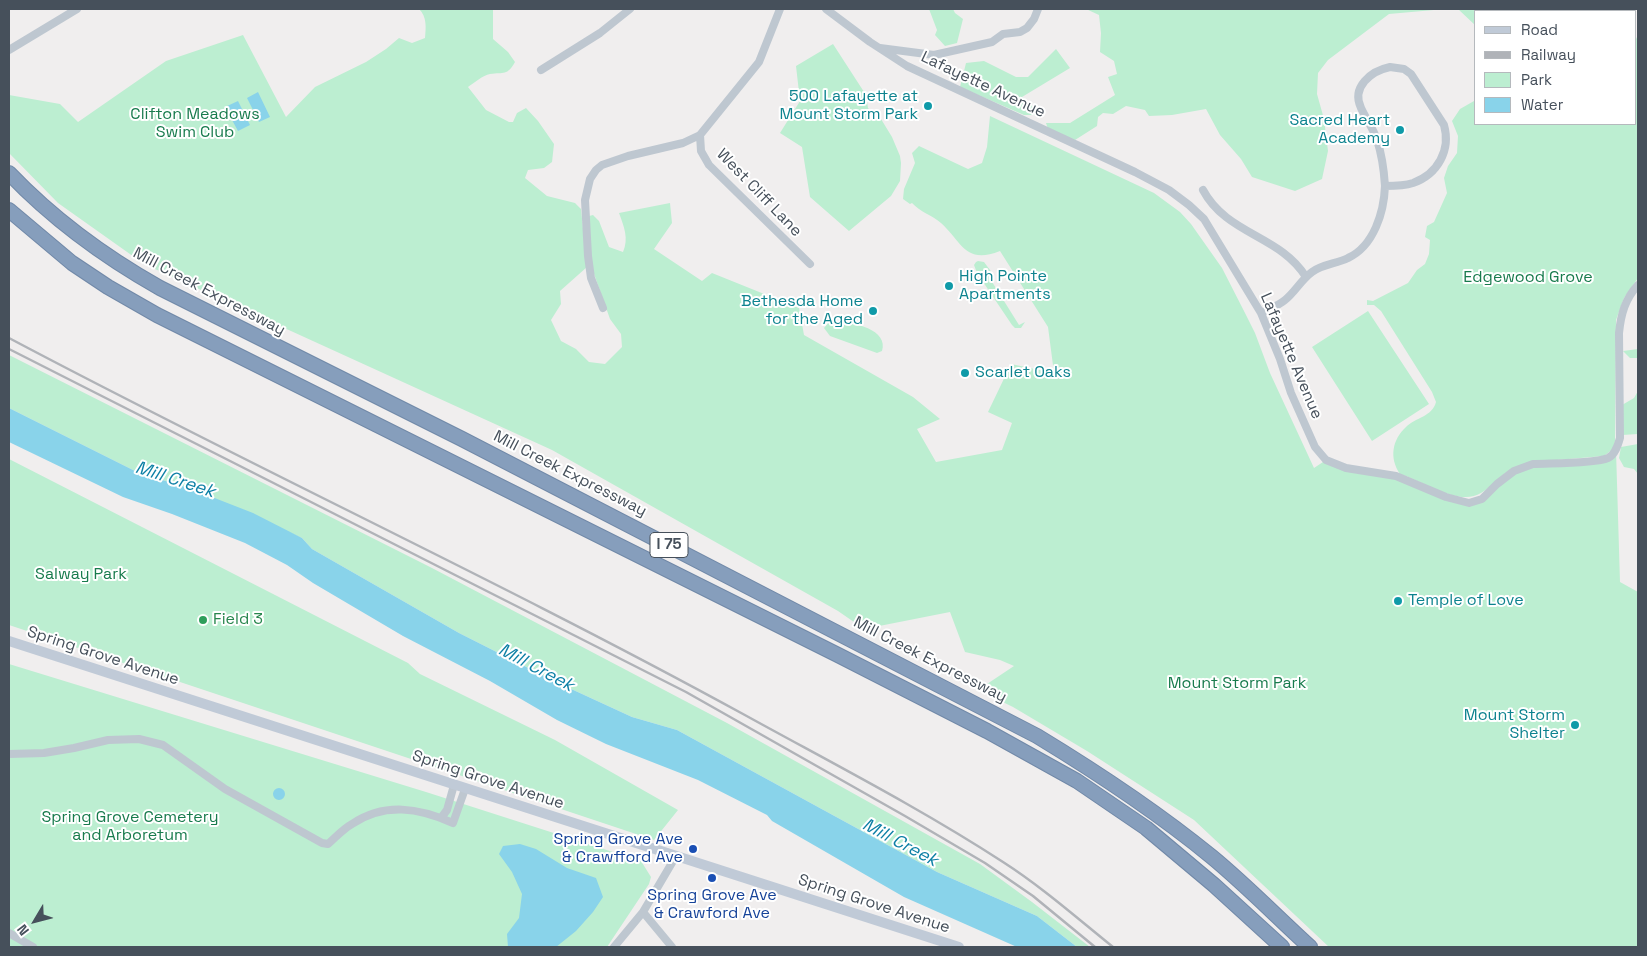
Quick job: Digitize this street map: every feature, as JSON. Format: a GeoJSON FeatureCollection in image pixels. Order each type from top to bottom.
{"type":"FeatureCollection","features":[{"type":"Feature","properties":{"kind":"highway","name":"Mill Creek Expressway"},"geometry":{"type":"LineString","coordinates":[[9,173],[43,206],[87,242],[130,272],[462,439],[1037,736],[1105,777],[1159,815],[1214,858],[1310,947]]}},
{"type":"Feature","properties":{"kind":"highway","name":"I 75"},"geometry":{"type":"LineString","coordinates":[[9,210],[72,263],[114,291],[157,316],[829,650],[987,731],[1077,781],[1146,828],[1214,885],[1282,947]]}},
{"type":"Feature","properties":{"kind":"main road","name":"Spring Grove Avenue"},"geometry":{"type":"LineString","coordinates":[[10,643],[959,947]]}},
{"type":"Feature","properties":{"kind":"street"},"geometry":{"type":"LineString","coordinates":[[9,50],[77,9]]}},
{"type":"Feature","properties":{"kind":"street"},"geometry":{"type":"LineString","coordinates":[[541,70],[600,33],[630,9]]}},
{"type":"Feature","properties":{"kind":"street"},"geometry":{"type":"LineString","coordinates":[[604,308],[591,278],[589,267],[586,200],[590,179],[602,165],[628,156],[683,143],[700,135],[759,62],[780,9]]}},
{"type":"Feature","properties":{"kind":"street","name":"Lafayette Avenue"},"geometry":{"type":"LineString","coordinates":[[826,9],[907,66],[1053,133],[1169,190],[1204,218],[1262,313],[1280,359],[1290,393],[1315,447],[1326,460],[1346,468],[1396,476],[1446,497],[1469,503],[1482,499],[1505,476],[1524,467],[1539,464],[1595,461],[1609,458],[1616,450],[1620,438],[1620,320],[1625,304],[1638,285]]}},
{"type":"Feature","properties":{"kind":"street"},"geometry":{"type":"LineString","coordinates":[[880,48],[934,55],[992,42],[1003,34],[1020,32],[1027,28],[1038,9]]}},
{"type":"Feature","properties":{"kind":"street"},"geometry":{"type":"LineString","coordinates":[[1262,313],[1286,300],[1306,277],[1320,267],[1350,258],[1364,246],[1372,235],[1382,213],[1385,186],[1382,159],[1377,140],[1361,107],[1359,97],[1363,83],[1371,74],[1382,69],[1398,67],[1404,69],[1412,76],[1444,126],[1446,144],[1441,160],[1429,174],[1412,184],[1385,186]]}},
{"type":"Feature","properties":{"kind":"street","name":"West Cliff Lane"},"geometry":{"type":"LineString","coordinates":[[700,135],[701,151],[709,165],[810,264]]}},
{"type":"Feature","properties":{"kind":"street"},"geometry":{"type":"LineString","coordinates":[[1203,190],[1208,200],[1220,214],[1282,251],[1299,266],[1306,277]]}},
{"type":"Feature","properties":{"kind":"street"},"geometry":{"type":"LineString","coordinates":[[9,754],[44,753],[108,740],[139,739],[163,745],[226,789],[322,843],[328,844],[352,823],[382,811],[396,809],[412,810],[453,822],[465,789]]}},
{"type":"Feature","properties":{"kind":"street"},"geometry":{"type":"LineString","coordinates":[[441,818],[447,810],[454,785]]}},
{"type":"Feature","properties":{"kind":"street"},"geometry":{"type":"LineString","coordinates":[[614,947],[643,912],[676,856]]}},
{"type":"Feature","properties":{"kind":"street"},"geometry":{"type":"LineString","coordinates":[[643,912],[672,947]]}},
{"type":"Feature","properties":{"kind":"street"},"geometry":{"type":"LineString","coordinates":[[9,933],[33,947]]}},
{"type":"Feature","properties":{"kind":"green space"},"geometry":{"type":"Polygon","coordinates":[[[419,9],[493,9],[493,39],[508,52],[515,62],[507,71],[482,77],[468,87],[486,110],[509,122],[513,122],[517,113],[526,108],[554,144],[552,162],[544,168],[528,170],[525,178],[547,196],[575,203],[581,209],[587,267],[560,291],[561,304],[551,320],[561,341],[576,349],[589,362],[605,364],[622,347],[621,334],[610,319],[593,271],[589,216],[593,215],[599,221],[609,247],[623,252],[626,237],[619,213],[670,203],[672,223],[654,249],[702,281],[712,273],[799,308],[804,335],[913,397],[940,419],[917,429],[936,462],[1002,450],[1012,423],[988,412],[1011,364],[1054,373],[1048,327],[1000,251],[988,255],[971,253],[937,220],[903,199],[904,189],[915,163],[912,153],[919,146],[968,169],[982,163],[987,147],[990,116],[1154,193],[1180,212],[1191,224],[1222,268],[1255,333],[1270,373],[1314,468],[1326,460],[1396,476],[1430,491],[1476,502],[1524,467],[1595,461],[1616,450],[1620,582],[1638,592],[1638,947],[1329,947],[1194,820],[1087,751],[1013,707],[978,690],[1014,666],[1000,660],[965,652],[950,612],[864,629],[838,611],[552,450],[144,264],[58,203],[9,153],[9,95],[60,104],[78,122],[166,61],[243,35],[286,117],[315,87],[366,62],[399,38],[412,43],[425,38],[425,19],[419,9]]]}},
{"type":"Feature","properties":{"kind":"green space"},"geometry":{"type":"Polygon","coordinates":[[[929,9],[953,9],[963,19],[957,43],[945,46],[935,35],[937,30],[929,9]]]}},
{"type":"Feature","properties":{"kind":"green space"},"geometry":{"type":"Polygon","coordinates":[[[1086,9],[1445,9],[1389,14],[1328,60],[1318,73],[1317,94],[1324,119],[1328,151],[1322,179],[1295,191],[1252,177],[1241,159],[1220,135],[1206,109],[1172,115],[1149,116],[1145,110],[1126,106],[1113,114],[1103,113],[1098,117],[1097,126],[1075,140],[1048,129],[1046,123],[1070,123],[1115,95],[1108,77],[1117,74],[1114,61],[1100,52],[1101,33],[1099,15],[1086,9]]]}},
{"type":"Feature","properties":{"kind":"green space"},"geometry":{"type":"Polygon","coordinates":[[[1458,9],[1618,10],[1474,10],[1474,24],[1458,9]]]}},
{"type":"Feature","properties":{"kind":"green space","name":"Edgewood Grove"},"geometry":{"type":"Polygon","coordinates":[[[1637,39],[1638,41],[1638,278],[1624,298],[1616,320],[1615,441],[1613,449],[1604,456],[1557,460],[1512,469],[1481,493],[1462,497],[1441,491],[1400,474],[1394,462],[1395,443],[1401,432],[1431,411],[1436,402],[1432,392],[1381,311],[1374,305],[1367,305],[1367,300],[1373,301],[1408,283],[1417,270],[1425,264],[1429,254],[1430,240],[1425,237],[1427,226],[1434,222],[1447,193],[1444,178],[1448,166],[1457,153],[1458,136],[1452,121],[1460,109],[1474,101],[1474,125],[1637,125],[1637,39]]]}},
{"type":"Feature","properties":{"kind":"green space"},"geometry":{"type":"Polygon","coordinates":[[[833,44],[866,95],[868,108],[881,119],[892,137],[901,163],[900,181],[891,196],[849,231],[810,197],[802,147],[780,133],[800,101],[796,66],[833,44]]]}},
{"type":"Feature","properties":{"kind":"green space"},"geometry":{"type":"Polygon","coordinates":[[[1056,49],[1070,68],[1022,97],[1043,115],[1024,115],[960,87],[966,63],[984,61],[1016,77],[1028,77],[1056,49]]]}},
{"type":"Feature","properties":{"kind":"green space"},"geometry":{"type":"Polygon","coordinates":[[[978,261],[984,262],[993,274],[989,277],[1019,325],[1025,322],[1021,328],[1015,328],[1012,325],[977,273],[974,265],[978,261]]]}},
{"type":"Feature","properties":{"kind":"green space"},"geometry":{"type":"Polygon","coordinates":[[[1368,311],[1429,404],[1372,441],[1312,347],[1368,311]]]}},
{"type":"Feature","properties":{"kind":"green space"},"geometry":{"type":"Polygon","coordinates":[[[829,322],[845,322],[873,331],[883,343],[882,351],[877,353],[830,336],[824,328],[829,322]]]}},
{"type":"Feature","properties":{"kind":"green space"},"geometry":{"type":"Polygon","coordinates":[[[1638,349],[1638,358],[1630,358],[1623,351],[1638,349]]]}},
{"type":"Feature","properties":{"kind":"green space"},"geometry":{"type":"Polygon","coordinates":[[[9,355],[432,568],[727,723],[980,864],[1090,947],[1077,947],[1037,916],[937,872],[677,730],[632,717],[556,682],[459,633],[312,549],[302,538],[189,488],[139,473],[9,408],[9,355]]]}},
{"type":"Feature","properties":{"kind":"green space"},"geometry":{"type":"Polygon","coordinates":[[[1638,391],[1638,434],[1622,435],[1622,405],[1634,398],[1638,391]]]}},
{"type":"Feature","properties":{"kind":"green space"},"geometry":{"type":"Polygon","coordinates":[[[1638,444],[1638,474],[1634,469],[1624,467],[1619,458],[1621,447],[1638,444]]]}},
{"type":"Feature","properties":{"kind":"green space","name":"Salway Park"},"geometry":{"type":"Polygon","coordinates":[[[9,459],[408,663],[420,674],[555,740],[678,810],[654,840],[9,625],[9,459]]]}},
{"type":"Feature","properties":{"kind":"green space","name":"Spring Grove Cemetery and Arboretum"},"geometry":{"type":"Polygon","coordinates":[[[9,664],[426,792],[641,861],[651,877],[649,884],[607,947],[9,947],[9,664]]]}},
{"type":"Feature","properties":{"kind":"water"},"geometry":{"type":"Polygon","coordinates":[[[258,92],[270,117],[259,122],[247,98],[258,92]]]}},
{"type":"Feature","properties":{"kind":"water"},"geometry":{"type":"Polygon","coordinates":[[[238,101],[250,125],[238,131],[225,107],[238,101]]]}},
{"type":"Feature","properties":{"kind":"water"},"geometry":{"type":"Polygon","coordinates":[[[9,408],[139,473],[189,488],[253,513],[302,538],[312,549],[459,633],[556,682],[632,717],[677,730],[937,872],[1037,916],[1077,947],[1017,947],[904,897],[772,821],[767,815],[698,780],[606,744],[557,720],[490,681],[403,636],[313,583],[287,565],[245,543],[123,497],[9,442],[9,408]]]}},
{"type":"Feature","properties":{"kind":"water"},"geometry":{"type":"Polygon","coordinates":[[[277,788],[281,788],[285,794],[281,800],[277,800],[273,796],[273,792],[277,788]]]}},
{"type":"Feature","properties":{"kind":"water"},"geometry":{"type":"Polygon","coordinates":[[[520,844],[536,849],[567,868],[596,878],[603,897],[576,931],[556,947],[508,947],[507,934],[519,918],[522,894],[512,872],[499,854],[503,846],[520,844]]]}},
{"type":"Feature","properties":{"kind":"railway"},"geometry":{"type":"LineString","coordinates":[[9,338],[192,433],[469,571],[652,665],[874,786],[972,842],[1032,882],[1113,947]]}},
{"type":"Feature","properties":{"kind":"railway"},"geometry":{"type":"LineString","coordinates":[[9,349],[686,692],[985,863],[1033,896],[1095,947]]}},
{"type":"Feature","properties":{"kind":"place","name":"500 Lafayette at Mount Storm Park"},"geometry":{"type":"Point","coordinates":[928,106]}},
{"type":"Feature","properties":{"kind":"place","name":"Sacred Heart Academy"},"geometry":{"type":"Point","coordinates":[1400,130]}},
{"type":"Feature","properties":{"kind":"place","name":"High Pointe Apartments"},"geometry":{"type":"Point","coordinates":[949,286]}},
{"type":"Feature","properties":{"kind":"place","name":"Bethesda Home for the Aged"},"geometry":{"type":"Point","coordinates":[873,311]}},
{"type":"Feature","properties":{"kind":"place","name":"Scarlet Oaks"},"geometry":{"type":"Point","coordinates":[965,373]}},
{"type":"Feature","properties":{"kind":"place","name":"Temple of Love"},"geometry":{"type":"Point","coordinates":[1398,601]}},
{"type":"Feature","properties":{"kind":"place","name":"Field 3"},"geometry":{"type":"Point","coordinates":[203,620]}},
{"type":"Feature","properties":{"kind":"place","name":"Mount Storm Shelter"},"geometry":{"type":"Point","coordinates":[1575,725]}},
{"type":"Feature","properties":{"kind":"place","name":"Spring Grove Ave & Crawfford Ave"},"geometry":{"type":"Point","coordinates":[693,849]}},
{"type":"Feature","properties":{"kind":"place","name":"Spring Grove Ave & Crawford Ave"},"geometry":{"type":"Point","coordinates":[712,878]}},
{"type":"Feature","properties":{"kind":"park label","name":"Clifton Meadows Swim Club"},"geometry":{"type":"Point","coordinates":[195,124]}},
{"type":"Feature","properties":{"kind":"park label","name":"Mount Storm Park"},"geometry":{"type":"Point","coordinates":[1237,684]}},
{"type":"Feature","properties":{"kind":"water label","name":"Mill Creek"},"geometry":{"type":"Point","coordinates":[175,480]}},
{"type":"Feature","properties":{"kind":"water label","name":"Mill Creek"},"geometry":{"type":"Point","coordinates":[536,668]}},
{"type":"Feature","properties":{"kind":"water label","name":"Mill Creek"},"geometry":{"type":"Point","coordinates":[900,843]}}]}
